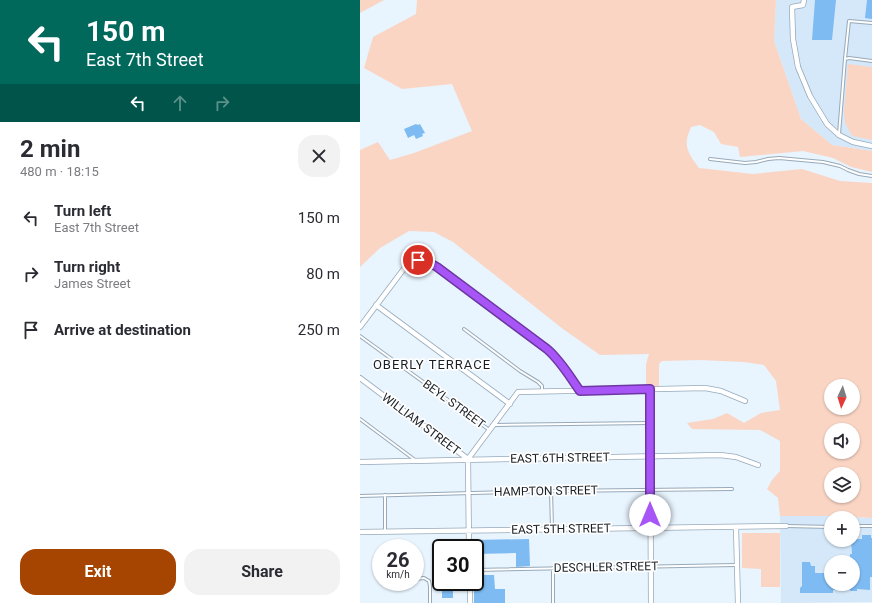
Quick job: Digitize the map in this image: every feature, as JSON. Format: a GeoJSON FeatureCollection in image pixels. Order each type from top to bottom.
{"type":"FeatureCollection","features":[{"type":"Feature","properties":{"kind":"street"},"geometry":{"type":"LineString","coordinates":[[804,0],[803,6],[792,6],[792,39],[798,67],[810,96],[826,124],[853,142],[872,146]]}},
{"type":"Feature","properties":{"kind":"street"},"geometry":{"type":"LineString","coordinates":[[360,326],[406,266],[418,260],[428,262],[437,267],[547,349],[563,366],[580,391]]}},
{"type":"Feature","properties":{"kind":"street"},"geometry":{"type":"LineString","coordinates":[[376,305],[510,404]]}},
{"type":"Feature","properties":{"kind":"street","name":"WILLIAM STREET"},"geometry":{"type":"LineString","coordinates":[[360,378],[468,459],[469,539]]}},
{"type":"Feature","properties":{"kind":"street"},"geometry":{"type":"LineString","coordinates":[[650,389],[651,603]]}},
{"type":"Feature","properties":{"kind":"street"},"geometry":{"type":"LineString","coordinates":[[468,459],[518,392],[710,389],[728,393],[745,401]]}},
{"type":"Feature","properties":{"kind":"street","name":"EAST 6TH STREET"},"geometry":{"type":"LineString","coordinates":[[360,462],[725,455],[736,457],[758,466]]}},
{"type":"Feature","properties":{"kind":"street","name":"EAST 5TH STREET"},"geometry":{"type":"LineString","coordinates":[[360,532],[786,526]]}},
{"type":"Feature","properties":{"kind":"street"},"geometry":{"type":"LineString","coordinates":[[736,527],[738,603]]}},
{"type":"Feature","properties":{"kind":"street"},"geometry":{"type":"LineString","coordinates":[[470,591],[470,603]]}},
{"type":"Feature","properties":{"kind":"lane"},"geometry":{"type":"LineString","coordinates":[[839,134],[849,21],[872,23]]}},
{"type":"Feature","properties":{"kind":"lane"},"geometry":{"type":"LineString","coordinates":[[845,59],[849,58],[872,61]]}},
{"type":"Feature","properties":{"kind":"lane"},"geometry":{"type":"LineString","coordinates":[[710,159],[745,163],[779,158],[833,163],[858,174],[872,176]]}},
{"type":"Feature","properties":{"kind":"lane"},"geometry":{"type":"LineString","coordinates":[[464,329],[520,371],[538,382],[542,386],[543,392]]}},
{"type":"Feature","properties":{"kind":"lane","name":"BEYL STREET"},"geometry":{"type":"LineString","coordinates":[[360,336],[490,430]]}},
{"type":"Feature","properties":{"kind":"lane"},"geometry":{"type":"LineString","coordinates":[[360,419],[416,460]]}},
{"type":"Feature","properties":{"kind":"lane","name":"BEYL STREET"},"geometry":{"type":"LineString","coordinates":[[493,425],[650,423]]}},
{"type":"Feature","properties":{"kind":"lane","name":"HAMPTON STREET"},"geometry":{"type":"LineString","coordinates":[[360,496],[650,489],[732,489]]}},
{"type":"Feature","properties":{"kind":"lane"},"geometry":{"type":"LineString","coordinates":[[551,491],[552,529]]}},
{"type":"Feature","properties":{"kind":"lane"},"geometry":{"type":"LineString","coordinates":[[385,495],[385,532]]}},
{"type":"Feature","properties":{"kind":"lane"},"geometry":{"type":"LineString","coordinates":[[786,526],[824,527]]}},
{"type":"Feature","properties":{"kind":"lane"},"geometry":{"type":"LineString","coordinates":[[860,526],[872,526]]}},
{"type":"Feature","properties":{"kind":"lane","name":"DESCHLER STREET"},"geometry":{"type":"LineString","coordinates":[[484,570],[737,565]]}},
{"type":"Feature","properties":{"kind":"lane"},"geometry":{"type":"LineString","coordinates":[[553,568],[554,603]]}},
{"type":"Feature","properties":{"kind":"lane"},"geometry":{"type":"LineString","coordinates":[[424,578],[428,581],[430,586],[430,603]]}},
{"type":"Feature","properties":{"kind":"shaded area"},"geometry":{"type":"Polygon","coordinates":[[[360,0],[384,0],[360,13],[360,0]]]}},
{"type":"Feature","properties":{"kind":"shaded area"},"geometry":{"type":"Polygon","coordinates":[[[417,0],[776,0],[774,41],[801,119],[832,145],[872,151],[872,172],[851,167],[833,158],[803,151],[740,157],[738,147],[721,144],[714,132],[700,125],[691,127],[687,138],[687,147],[690,155],[699,168],[753,174],[802,169],[840,181],[872,183],[872,518],[860,517],[860,511],[824,511],[824,516],[780,516],[778,498],[767,489],[772,480],[780,471],[780,441],[760,430],[692,429],[687,423],[713,419],[727,413],[744,423],[761,413],[780,410],[776,381],[764,365],[744,362],[700,360],[662,361],[659,364],[659,387],[646,386],[646,364],[649,354],[600,355],[563,329],[453,242],[434,232],[409,231],[380,248],[360,267],[360,150],[378,142],[390,160],[414,153],[472,131],[452,84],[402,89],[364,68],[373,37],[416,14],[417,0]]]}},
{"type":"Feature","properties":{"kind":"shaded area"},"geometry":{"type":"Polygon","coordinates":[[[776,0],[872,0],[872,151],[832,145],[801,119],[774,41],[776,0]]]}},
{"type":"Feature","properties":{"kind":"shaded area"},"geometry":{"type":"Polygon","coordinates":[[[848,64],[872,67],[872,140],[852,136],[845,123],[844,112],[848,64]]]}},
{"type":"Feature","properties":{"kind":"shaded area"},"geometry":{"type":"Polygon","coordinates":[[[780,516],[824,516],[824,547],[860,547],[860,517],[872,518],[872,602],[781,603],[780,516]]]}},
{"type":"Feature","properties":{"kind":"shaded area"},"geometry":{"type":"Polygon","coordinates":[[[742,533],[780,533],[780,587],[761,587],[761,569],[742,568],[742,533]]]}},
{"type":"Feature","properties":{"kind":"building"},"geometry":{"type":"Polygon","coordinates":[[[815,0],[836,0],[832,40],[812,40],[815,0]]]}},
{"type":"Feature","properties":{"kind":"building"},"geometry":{"type":"Polygon","coordinates":[[[867,0],[872,0],[872,19],[865,18],[867,0]]]}},
{"type":"Feature","properties":{"kind":"building"},"geometry":{"type":"Polygon","coordinates":[[[420,124],[425,133],[422,134],[423,136],[416,139],[414,135],[408,138],[404,129],[420,124]]]}},
{"type":"Feature","properties":{"kind":"building"},"geometry":{"type":"Polygon","coordinates":[[[862,535],[871,535],[872,538],[872,577],[870,577],[870,590],[860,589],[860,555],[850,555],[852,554],[852,547],[860,547],[860,539],[862,539],[862,535]]]}},
{"type":"Feature","properties":{"kind":"building"},"geometry":{"type":"Polygon","coordinates":[[[529,539],[530,566],[516,567],[516,553],[484,554],[484,540],[529,539]]]}},
{"type":"Feature","properties":{"kind":"building"},"geometry":{"type":"Polygon","coordinates":[[[802,562],[810,562],[811,566],[815,566],[815,573],[824,573],[824,591],[833,591],[833,593],[800,593],[800,588],[802,586],[802,562]]]}},
{"type":"Feature","properties":{"kind":"building"},"geometry":{"type":"Polygon","coordinates":[[[484,575],[494,575],[495,589],[505,589],[505,603],[474,603],[474,591],[484,591],[484,575]]]}},
{"type":"Feature","properties":{"kind":"building"},"geometry":{"type":"Polygon","coordinates":[[[442,591],[453,591],[453,598],[442,598],[442,591]]]}},
{"type":"Feature","properties":{"kind":"district","name":"OBERLY TERRACE"},"geometry":{"type":"Point","coordinates":[432,364]}},
{"type":"Feature","properties":{"kind":"route"},"geometry":{"type":"LineString","coordinates":[[418,260],[428,262],[437,267],[552,353],[580,391],[650,389],[650,515]]}}]}
